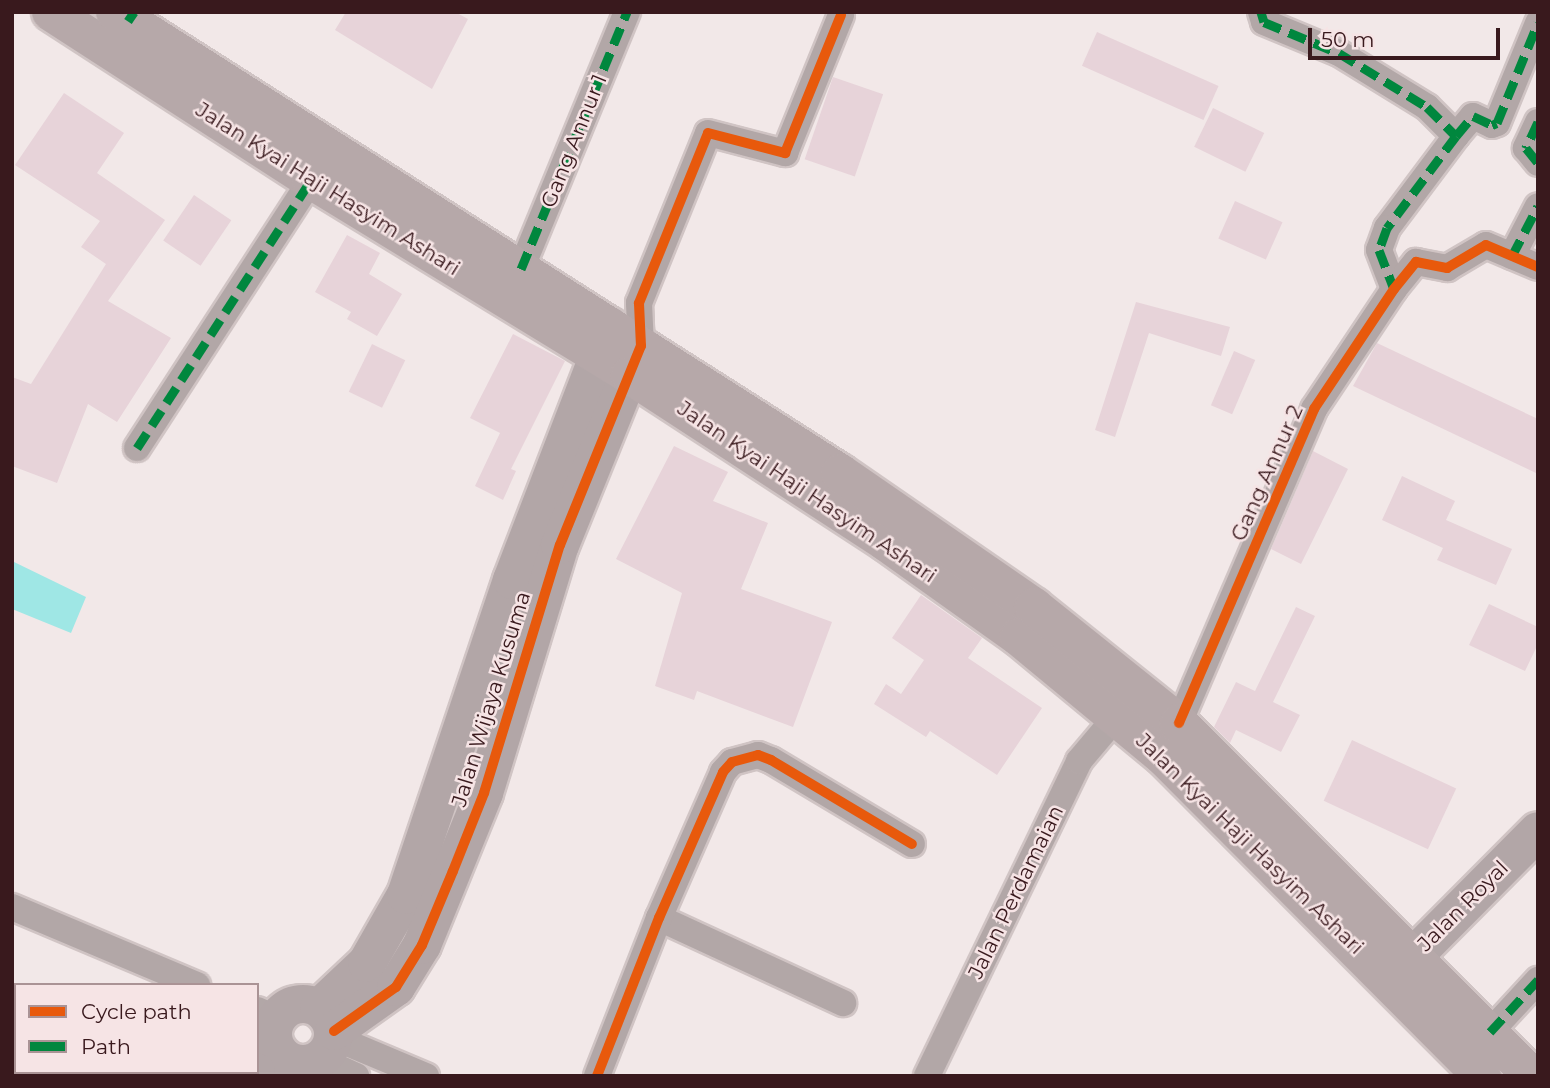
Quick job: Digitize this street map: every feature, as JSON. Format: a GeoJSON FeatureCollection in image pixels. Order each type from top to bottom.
{"type":"FeatureCollection","features":[{"type":"Feature","properties":{"kind":"main road","name":"Jalan Kyai Haji Hasyim Ashari"},"geometry":{"type":"LineString","coordinates":[[51,12],[311,180],[624,341],[910,520],[1045,615],[1179,723],[1402,968],[1482,1076]]}},
{"type":"Feature","properties":{"kind":"main road","name":"Jalan Kyai Haji Hasyim Ashari"},"geometry":{"type":"LineString","coordinates":[[125,15],[521,269],[624,341],[1117,716],[1230,820],[1402,968],[1490,1032],[1532,1076]]}},
{"type":"Feature","properties":{"kind":"street","name":"Gang Annur 1"},"geometry":{"type":"LineString","coordinates":[[521,269],[627,12]]}},
{"type":"Feature","properties":{"kind":"street"},"geometry":{"type":"LineString","coordinates":[[624,341],[708,133],[785,153],[841,15]]}},
{"type":"Feature","properties":{"kind":"street"},"geometry":{"type":"LineString","coordinates":[[1257,15],[1339,53],[1427,107],[1456,136]]}},
{"type":"Feature","properties":{"kind":"street"},"geometry":{"type":"LineString","coordinates":[[1394,289],[1379,250],[1387,228],[1473,116],[1492,125],[1497,123],[1538,23]]}},
{"type":"Feature","properties":{"kind":"street"},"geometry":{"type":"LineString","coordinates":[[1538,122],[1526,148],[1538,163]]}},
{"type":"Feature","properties":{"kind":"street"},"geometry":{"type":"LineString","coordinates":[[137,448],[311,180]]}},
{"type":"Feature","properties":{"kind":"street"},"geometry":{"type":"LineString","coordinates":[[1512,256],[1538,206]]}},
{"type":"Feature","properties":{"kind":"street","name":"Gang Annur 2"},"geometry":{"type":"LineString","coordinates":[[1179,723],[1314,409],[1394,289],[1416,262],[1441,269],[1486,245],[1538,267]]}},
{"type":"Feature","properties":{"kind":"street","name":"Jalan Wijaya Kusuma"},"geometry":{"type":"LineString","coordinates":[[291,1048],[396,987],[422,944],[484,793],[529,584],[624,341]]}},
{"type":"Feature","properties":{"kind":"street","name":"Jalan Perdamaian"},"geometry":{"type":"LineString","coordinates":[[927,1076],[1079,761],[1117,716]]}},
{"type":"Feature","properties":{"kind":"street"},"geometry":{"type":"LineString","coordinates":[[597,1076],[659,918],[723,772],[741,757],[771,760],[912,844]]}},
{"type":"Feature","properties":{"kind":"street","name":"Jalan Royal"},"geometry":{"type":"LineString","coordinates":[[1402,968],[1538,831]]}},
{"type":"Feature","properties":{"kind":"street"},"geometry":{"type":"LineString","coordinates":[[12,907],[192,983]]}},
{"type":"Feature","properties":{"kind":"street"},"geometry":{"type":"LineString","coordinates":[[659,918],[843,1003]]}},
{"type":"Feature","properties":{"kind":"street"},"geometry":{"type":"LineString","coordinates":[[1490,1032],[1538,980]]}},
{"type":"Feature","properties":{"kind":"street"},"geometry":{"type":"LineString","coordinates":[[291,1048],[356,1076]]}},
{"type":"Feature","properties":{"kind":"street"},"geometry":{"type":"LineString","coordinates":[[291,1048],[426,1076]]}},
{"type":"Feature","properties":{"kind":"water"},"geometry":{"type":"Polygon","coordinates":[[[12,561],[86,597],[71,633],[12,609],[12,561]]]}},
{"type":"Feature","properties":{"kind":"building"},"geometry":{"type":"Polygon","coordinates":[[[346,12],[455,12],[468,19],[432,89],[335,30],[346,12]]]}},
{"type":"Feature","properties":{"kind":"building"},"geometry":{"type":"Polygon","coordinates":[[[1097,32],[1219,86],[1203,120],[1082,66],[1097,32]]]}},
{"type":"Feature","properties":{"kind":"building"},"geometry":{"type":"Polygon","coordinates":[[[833,77],[883,94],[855,177],[805,159],[833,77]]]}},
{"type":"Feature","properties":{"kind":"building"},"geometry":{"type":"Polygon","coordinates":[[[64,93],[124,133],[97,173],[165,220],[108,301],[171,338],[117,422],[88,404],[57,483],[12,466],[12,377],[31,384],[106,264],[81,247],[100,221],[15,165],[64,93]]]}},
{"type":"Feature","properties":{"kind":"building"},"geometry":{"type":"Polygon","coordinates":[[[1213,108],[1264,133],[1245,172],[1194,147],[1213,108]]]}},
{"type":"Feature","properties":{"kind":"building"},"geometry":{"type":"Polygon","coordinates":[[[194,195],[231,220],[201,266],[163,241],[194,195]]]}},
{"type":"Feature","properties":{"kind":"building"},"geometry":{"type":"Polygon","coordinates":[[[1235,201],[1283,222],[1266,260],[1218,238],[1235,201]]]}},
{"type":"Feature","properties":{"kind":"building"},"geometry":{"type":"Polygon","coordinates":[[[347,235],[380,253],[369,274],[402,294],[377,336],[347,319],[351,312],[315,292],[347,235]]]}},
{"type":"Feature","properties":{"kind":"building"},"geometry":{"type":"Polygon","coordinates":[[[1136,302],[1230,327],[1221,356],[1149,333],[1115,437],[1095,430],[1136,302]]]}},
{"type":"Feature","properties":{"kind":"building"},"geometry":{"type":"Polygon","coordinates":[[[513,334],[565,361],[511,469],[516,471],[503,500],[475,486],[500,433],[470,418],[513,334]]]}},
{"type":"Feature","properties":{"kind":"building"},"geometry":{"type":"Polygon","coordinates":[[[1377,343],[1538,419],[1538,474],[1353,386],[1377,343]]]}},
{"type":"Feature","properties":{"kind":"building"},"geometry":{"type":"Polygon","coordinates":[[[372,344],[405,360],[382,408],[349,392],[372,344]]]}},
{"type":"Feature","properties":{"kind":"building"},"geometry":{"type":"Polygon","coordinates":[[[1234,351],[1255,360],[1232,414],[1211,405],[1234,351]]]}},
{"type":"Feature","properties":{"kind":"building"},"geometry":{"type":"Polygon","coordinates":[[[674,446],[728,472],[713,501],[768,523],[741,589],[832,622],[793,727],[697,691],[694,700],[655,686],[682,593],[616,559],[674,446]]]}},
{"type":"Feature","properties":{"kind":"building"},"geometry":{"type":"Polygon","coordinates":[[[1313,451],[1348,469],[1301,564],[1271,549],[1313,451]]]}},
{"type":"Feature","properties":{"kind":"building"},"geometry":{"type":"Polygon","coordinates":[[[1402,476],[1455,501],[1446,520],[1512,549],[1496,585],[1437,560],[1443,548],[1382,520],[1402,476]]]}},
{"type":"Feature","properties":{"kind":"building"},"geometry":{"type":"Polygon","coordinates":[[[921,595],[982,638],[968,658],[1042,708],[997,775],[930,731],[926,737],[874,704],[886,684],[901,694],[924,660],[892,638],[921,595]]]}},
{"type":"Feature","properties":{"kind":"building"},"geometry":{"type":"Polygon","coordinates":[[[1489,604],[1538,627],[1538,644],[1525,671],[1469,645],[1489,604]]]}},
{"type":"Feature","properties":{"kind":"building"},"geometry":{"type":"Polygon","coordinates":[[[1296,607],[1315,616],[1273,702],[1300,715],[1281,752],[1236,730],[1230,743],[1214,727],[1236,682],[1255,691],[1296,607]]]}},
{"type":"Feature","properties":{"kind":"building"},"geometry":{"type":"Polygon","coordinates":[[[1352,740],[1456,789],[1428,849],[1324,801],[1352,740]]]}},
{"type":"Feature","properties":{"kind":"marked path"},"geometry":{"type":"LineString","coordinates":[[128,21],[134,12]]}},
{"type":"Feature","properties":{"kind":"marked path"},"geometry":{"type":"LineString","coordinates":[[521,269],[627,12]]}},
{"type":"Feature","properties":{"kind":"marked path"},"geometry":{"type":"LineString","coordinates":[[1261,12],[1264,22],[1339,53],[1427,107],[1456,136],[1387,228],[1379,250],[1394,289]]}},
{"type":"Feature","properties":{"kind":"marked path"},"geometry":{"type":"LineString","coordinates":[[1456,136],[1473,116],[1492,125],[1497,123],[1538,23]]}},
{"type":"Feature","properties":{"kind":"marked path"},"geometry":{"type":"LineString","coordinates":[[1538,122],[1526,148],[1538,163]]}},
{"type":"Feature","properties":{"kind":"marked path"},"geometry":{"type":"LineString","coordinates":[[137,448],[311,180]]}},
{"type":"Feature","properties":{"kind":"marked path"},"geometry":{"type":"LineString","coordinates":[[1512,256],[1538,206]]}},
{"type":"Feature","properties":{"kind":"marked path"},"geometry":{"type":"LineString","coordinates":[[1490,1032],[1538,980]]}},
{"type":"Feature","properties":{"kind":"cycle path"},"geometry":{"type":"LineString","coordinates":[[334,1031],[396,987],[422,945],[453,871],[484,793],[560,545],[641,346],[639,303],[708,133],[785,153],[841,15]]}},
{"type":"Feature","properties":{"kind":"cycle path"},"geometry":{"type":"LineString","coordinates":[[1179,723],[1314,409],[1394,289],[1416,262],[1447,268],[1486,245],[1538,267]]}},
{"type":"Feature","properties":{"kind":"cycle path"},"geometry":{"type":"LineString","coordinates":[[597,1076],[659,918],[723,772],[732,762],[758,755],[771,760],[912,844]]}}]}
